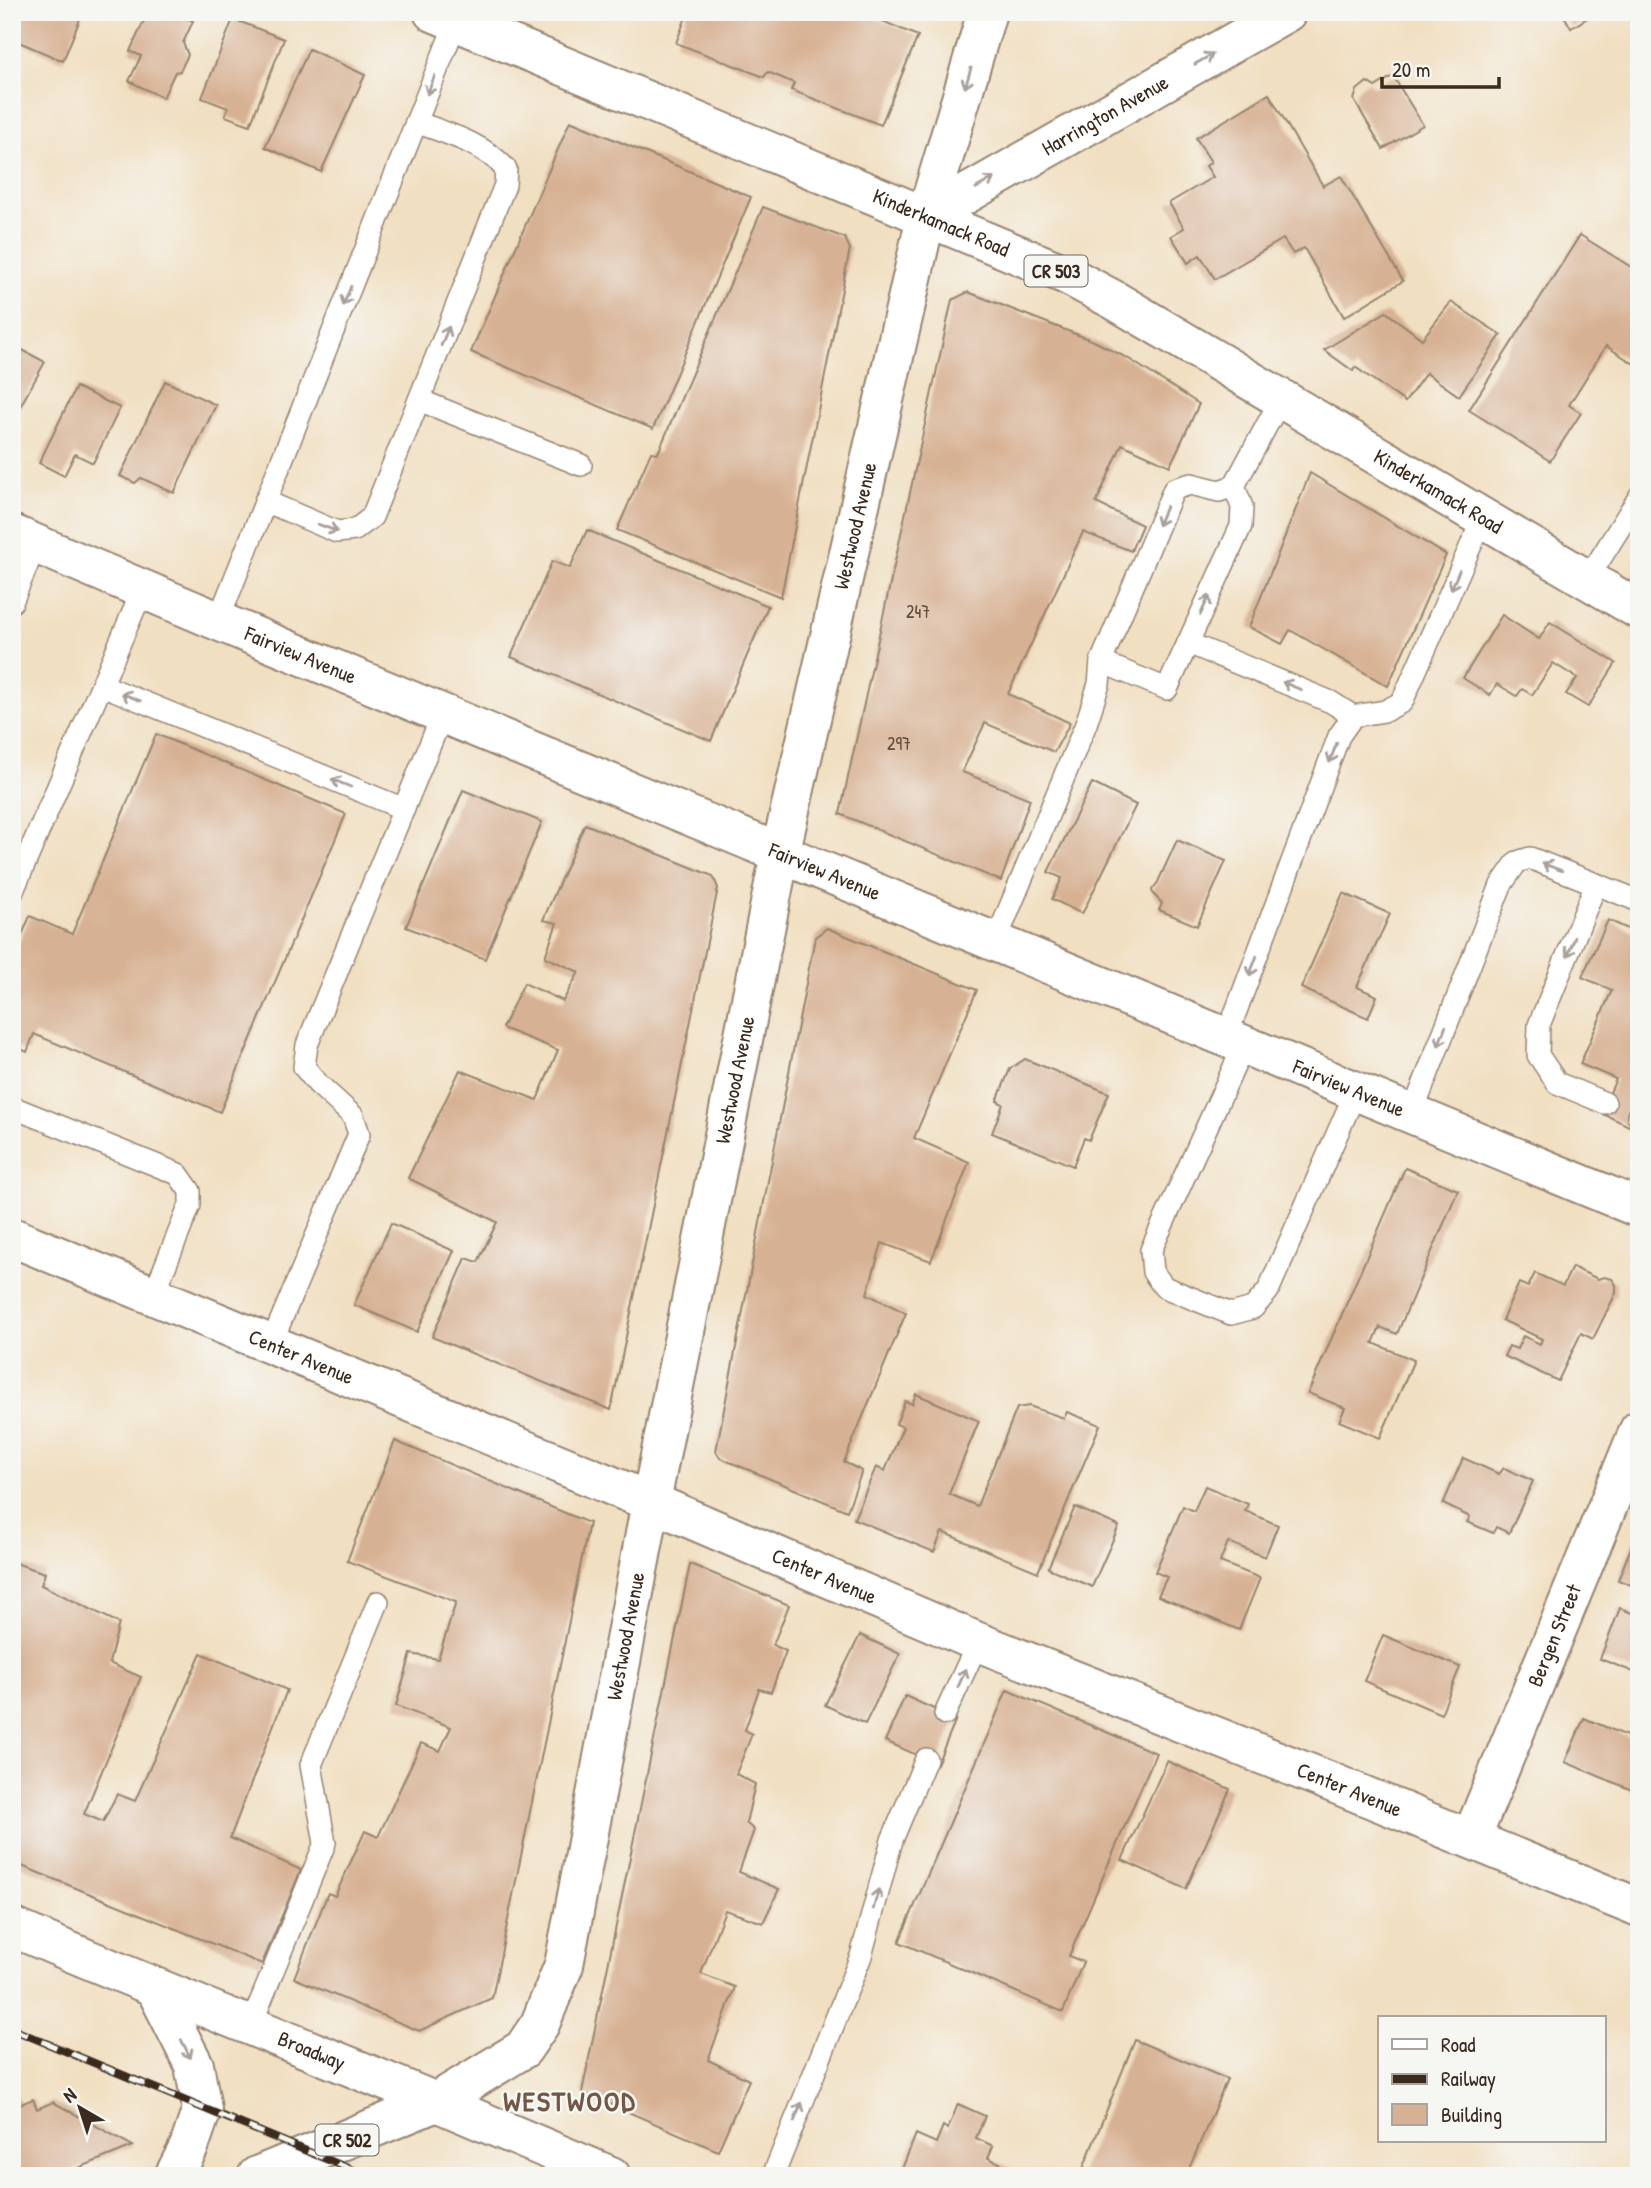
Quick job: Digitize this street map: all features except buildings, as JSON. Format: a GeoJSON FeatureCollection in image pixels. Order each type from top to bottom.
{"type":"FeatureCollection","features":[{"type":"Feature","properties":{"kind":"street","name":"Westwood Avenue"},"geometry":{"type":"LineString","coordinates":[[436,2102],[523,2049],[540,2024],[565,1965],[651,1502],[780,853],[926,217],[987,12]]}},
{"type":"Feature","properties":{"kind":"street","name":"Harrington Avenue"},"geometry":{"type":"LineString","coordinates":[[926,217],[1287,12]]}},
{"type":"Feature","properties":{"kind":"street","name":"Kinderkamack Road"},"geometry":{"type":"LineString","coordinates":[[445,17],[1067,275],[1114,300],[1639,610]]}},
{"type":"Feature","properties":{"kind":"street","name":"Fairview Avenue"},"geometry":{"type":"LineString","coordinates":[[24,539],[1639,1208]]}},
{"type":"Feature","properties":{"kind":"street","name":"Center Avenue"},"geometry":{"type":"LineString","coordinates":[[12,1237],[651,1502],[978,1642],[1639,1908]]}},
{"type":"Feature","properties":{"kind":"street","name":"Bergen Street"},"geometry":{"type":"LineString","coordinates":[[1471,1839],[1639,1430]]}},
{"type":"Feature","properties":{"kind":"street","name":"Broadway"},"geometry":{"type":"LineString","coordinates":[[12,1927],[155,1989],[251,2025],[611,2176]]}},
{"type":"Feature","properties":{"kind":"street"},"geometry":{"type":"LineString","coordinates":[[155,1989],[194,2065],[202,2109],[190,2147],[174,2176]]}},
{"type":"Feature","properties":{"kind":"street","name":"CR 502"},"geometry":{"type":"LineString","coordinates":[[257,2176],[436,2102]]}},
{"type":"Feature","properties":{"kind":"lane"},"geometry":{"type":"LineString","coordinates":[[218,621],[416,122],[445,17]]}},
{"type":"Feature","properties":{"kind":"lane"},"geometry":{"type":"LineString","coordinates":[[265,501],[337,532],[355,530],[372,517],[505,185],[506,169],[495,157],[477,145],[416,122]]}},
{"type":"Feature","properties":{"kind":"lane"},"geometry":{"type":"LineString","coordinates":[[995,943],[1086,724],[1099,684],[1101,662],[1174,489],[1191,484],[1219,492],[1234,486],[1281,399]]}},
{"type":"Feature","properties":{"kind":"lane"},"geometry":{"type":"LineString","coordinates":[[419,400],[581,465]]}},
{"type":"Feature","properties":{"kind":"lane"},"geometry":{"type":"LineString","coordinates":[[1101,662],[1167,689],[1241,526],[1242,507],[1234,486]]}},
{"type":"Feature","properties":{"kind":"lane"},"geometry":{"type":"LineString","coordinates":[[1587,580],[1639,497]]}},
{"type":"Feature","properties":{"kind":"lane"},"geometry":{"type":"LineString","coordinates":[[1188,643],[1331,702],[1353,716],[1385,711],[1402,702],[1483,518]]}},
{"type":"Feature","properties":{"kind":"lane"},"geometry":{"type":"LineString","coordinates":[[12,602],[24,539]]}},
{"type":"Feature","properties":{"kind":"lane"},"geometry":{"type":"LineString","coordinates":[[12,893],[144,589]]}},
{"type":"Feature","properties":{"kind":"lane"},"geometry":{"type":"LineString","coordinates":[[102,685],[404,809]]}},
{"type":"Feature","properties":{"kind":"lane"},"geometry":{"type":"LineString","coordinates":[[271,1344],[359,1134],[354,1116],[318,1084],[304,1067],[307,1045],[443,713]]}},
{"type":"Feature","properties":{"kind":"lane"},"geometry":{"type":"LineString","coordinates":[[1353,716],[1339,736],[1235,1041],[1151,1250],[1153,1272],[1164,1287],[1231,1314],[1253,1308],[1268,1291],[1356,1091]]}},
{"type":"Feature","properties":{"kind":"lane"},"geometry":{"type":"LineString","coordinates":[[1412,1114],[1501,885],[1517,862],[1530,858],[1639,901]]}},
{"type":"Feature","properties":{"kind":"lane"},"geometry":{"type":"LineString","coordinates":[[1596,884],[1539,1026],[1538,1055],[1557,1083],[1605,1103]]}},
{"type":"Feature","properties":{"kind":"lane"},"geometry":{"type":"LineString","coordinates":[[12,1107],[178,1174],[190,1191],[190,1205],[153,1296]]}},
{"type":"Feature","properties":{"kind":"lane"},"geometry":{"type":"LineString","coordinates":[[251,2025],[325,1843],[311,1765],[378,1602]]}},
{"type":"Feature","properties":{"kind":"lane"},"geometry":{"type":"LineString","coordinates":[[946,1714],[978,1642]]}},
{"type":"Feature","properties":{"kind":"lane"},"geometry":{"type":"LineString","coordinates":[[772,2176],[860,1956],[892,1840],[926,1759]]}},
{"type":"Feature","properties":{"kind":"railway"},"geometry":{"type":"LineString","coordinates":[[12,2029],[367,2176]]}},
{"type":"Feature","properties":{"kind":"district","name":"WESTWOOD"},"geometry":{"type":"Point","coordinates":[570,2101]}}]}
